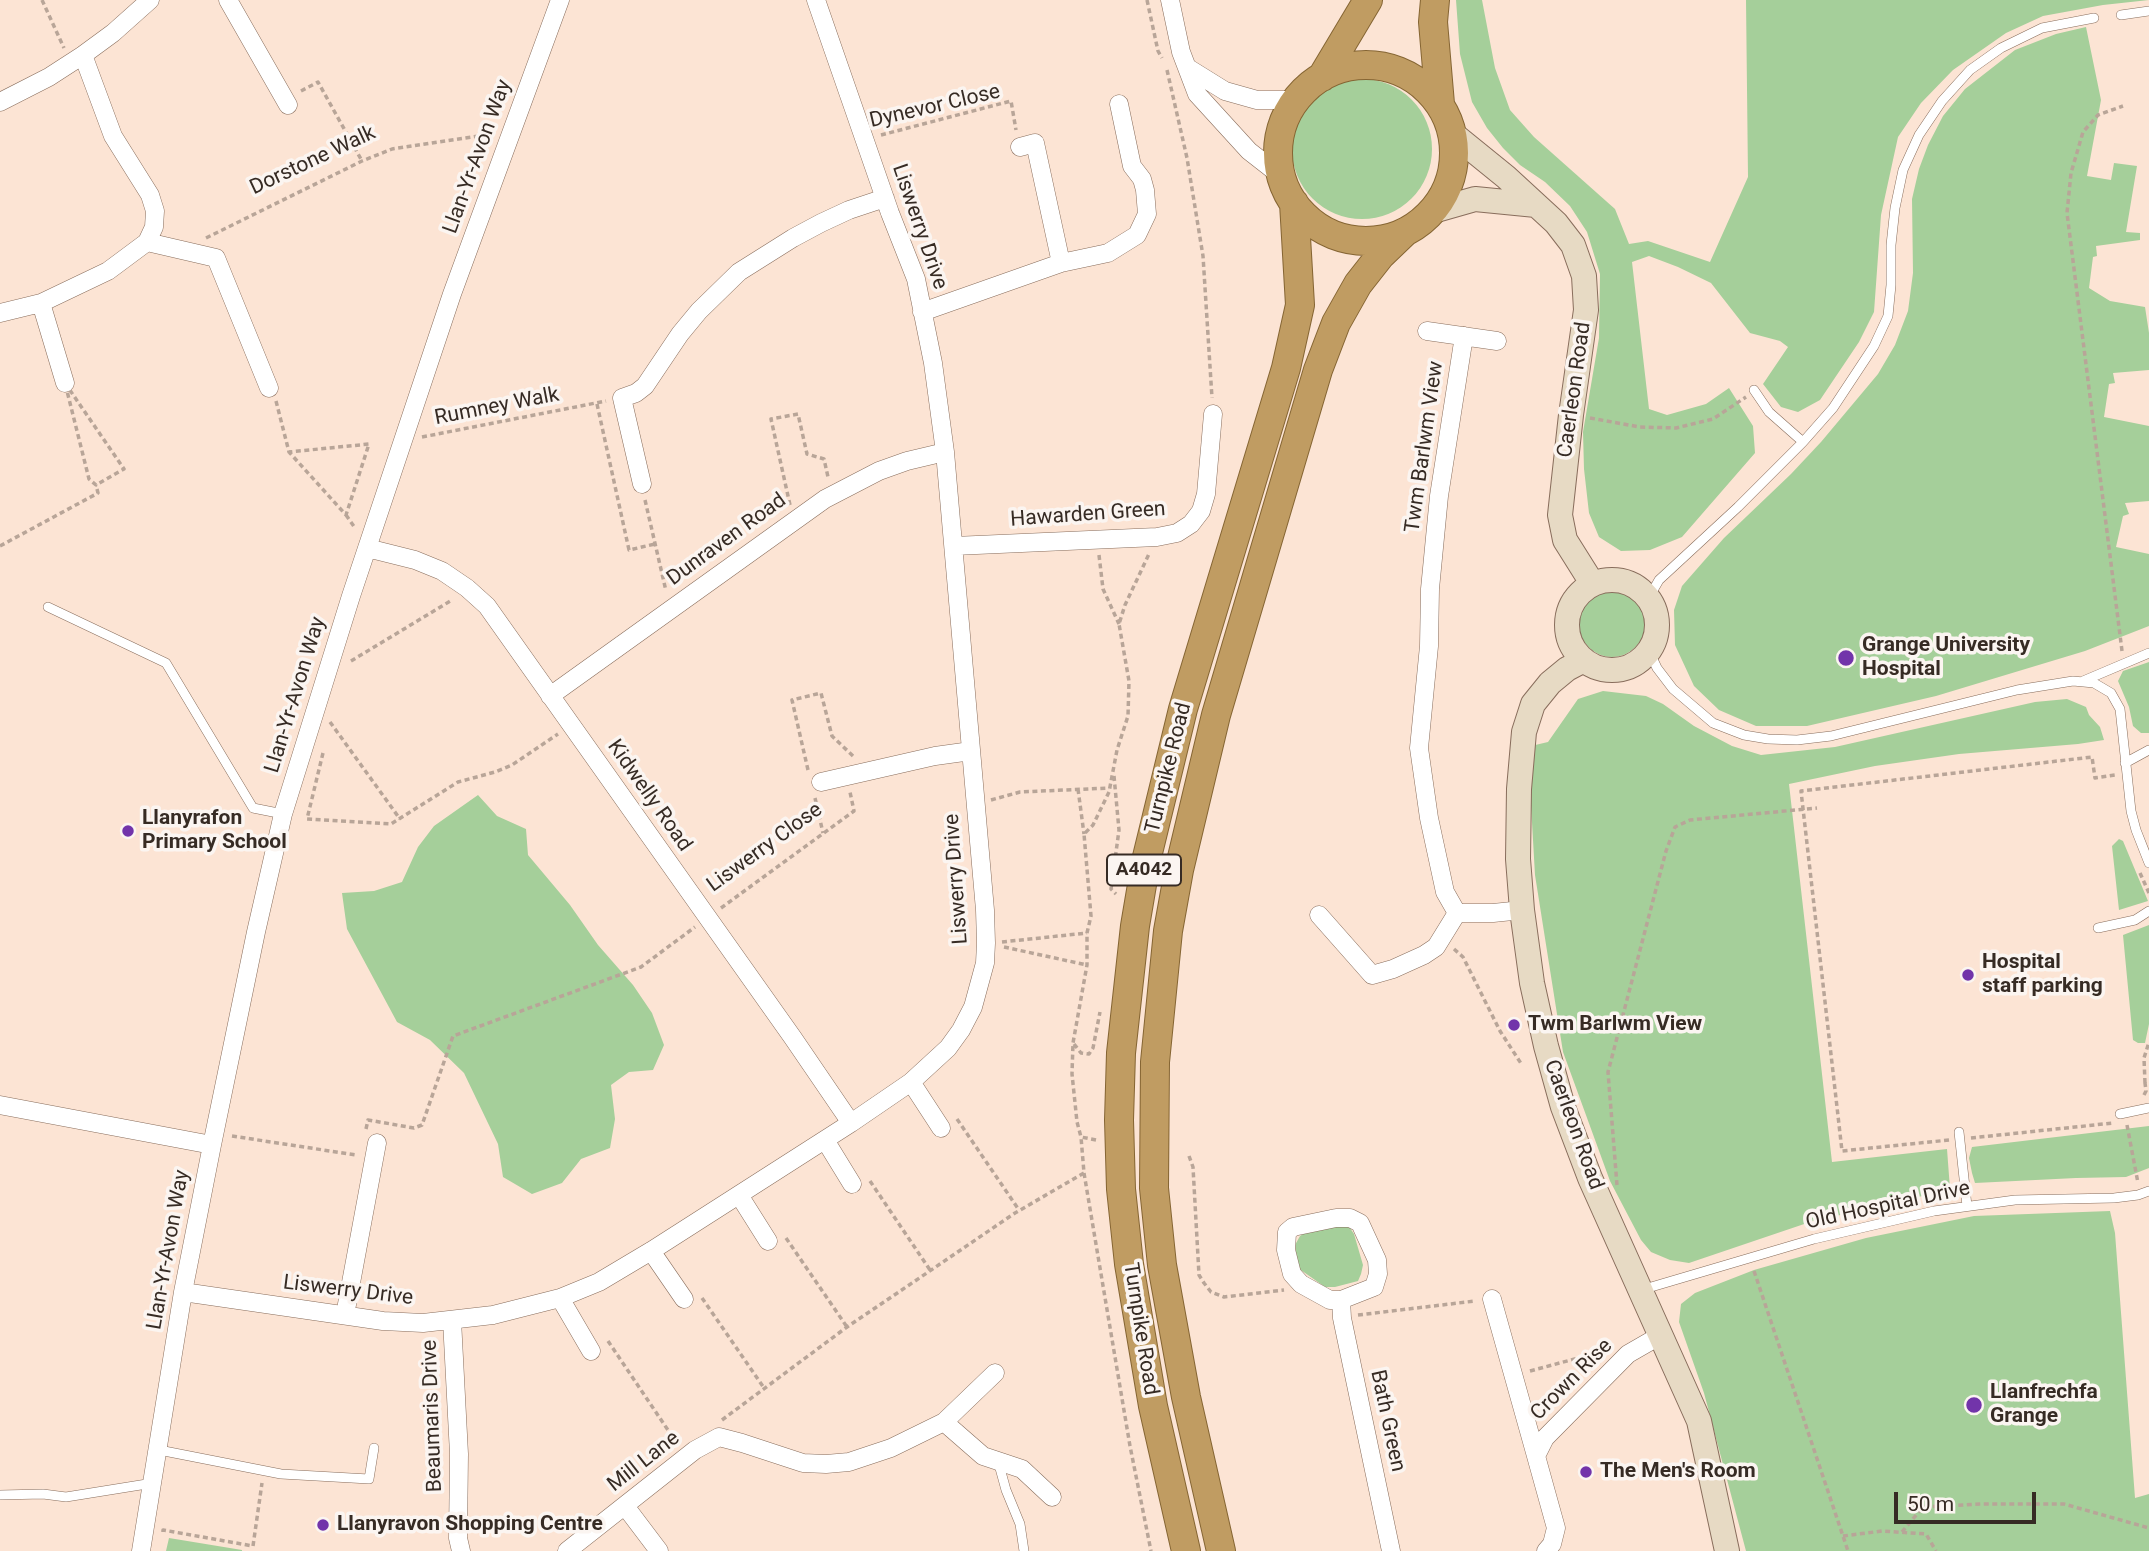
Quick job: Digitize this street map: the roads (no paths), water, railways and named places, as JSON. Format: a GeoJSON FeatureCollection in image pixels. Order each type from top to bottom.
{"type":"FeatureCollection","features":[{"type":"Feature","properties":{"kind":"highway"},"geometry":{"type":"LineString","coordinates":[[1322,76],[1368,0]]}},
{"type":"Feature","properties":{"kind":"highway"},"geometry":{"type":"LineString","coordinates":[[1435,0],[1433,22],[1440,104],[1453,134],[1454,161],[1448,187],[1433,211],[1405,232],[1375,240],[1344,238],[1315,225],[1294,203],[1281,176],[1278,157],[1280,136],[1296,100],[1322,76],[1347,67],[1373,65],[1399,71],[1422,84],[1440,104]]}},
{"type":"Feature","properties":{"kind":"highway","name":"Turnpike Road"},"geometry":{"type":"LineString","coordinates":[[1186,1551],[1153,1406],[1129,1264],[1121,1189],[1122,1039],[1135,926],[1146,861],[1184,709],[1286,368],[1300,305],[1294,203]]}},
{"type":"Feature","properties":{"kind":"highway","name":"Turnpike Road"},"geometry":{"type":"LineString","coordinates":[[1221,1551],[1186,1397],[1161,1265],[1154,1188],[1155,1062],[1168,931],[1179,870],[1216,715],[1318,370],[1336,323],[1358,284],[1380,256],[1405,232]]}},
{"type":"Feature","properties":{"kind":"main road","name":"Caerleon Road"},"geometry":{"type":"LineString","coordinates":[[1453,134],[1506,177],[1556,223],[1573,245],[1584,276],[1586,310],[1560,515],[1565,540],[1592,583]]}},
{"type":"Feature","properties":{"kind":"main road"},"geometry":{"type":"LineString","coordinates":[[1433,211],[1475,199],[1536,205]]}},
{"type":"Feature","properties":{"kind":"main road"},"geometry":{"type":"LineString","coordinates":[[1617,580],[1632,584],[1644,593],[1653,606],[1657,621],[1656,637],[1649,651],[1638,662],[1609,670],[1584,660],[1573,649],[1567,621],[1571,607],[1592,583],[1617,580]]}},
{"type":"Feature","properties":{"kind":"main road","name":"Caerleon Road"},"geometry":{"type":"LineString","coordinates":[[1584,660],[1550,683],[1533,704],[1524,732],[1519,789],[1518,859],[1532,983],[1563,1107],[1590,1178],[1699,1421],[1727,1551]]}},
{"type":"Feature","properties":{"kind":"street"},"geometry":{"type":"LineString","coordinates":[[0,102],[77,59],[113,33],[150,0]]}},
{"type":"Feature","properties":{"kind":"street"},"geometry":{"type":"LineString","coordinates":[[228,0],[287,102]]}},
{"type":"Feature","properties":{"kind":"street","name":"Llan-Yr-Avon Way"},"geometry":{"type":"LineString","coordinates":[[141,1551],[183,1292],[256,932],[283,814],[367,548],[452,294],[560,0]]}},
{"type":"Feature","properties":{"kind":"street","name":"Liswerry Drive"},"geometry":{"type":"LineString","coordinates":[[183,1292],[383,1321],[423,1323],[493,1315],[560,1298],[599,1282],[651,1251],[911,1082],[948,1048],[973,1007],[980,984],[986,943],[954,546],[933,363],[916,279],[816,0]]}},
{"type":"Feature","properties":{"kind":"street"},"geometry":{"type":"LineString","coordinates":[[1170,0],[1181,52],[1196,94],[1249,151],[1281,176]]}},
{"type":"Feature","properties":{"kind":"street"},"geometry":{"type":"LineString","coordinates":[[0,313],[41,303],[108,271],[147,242],[155,227],[155,211],[150,195],[113,136],[77,59]]}},
{"type":"Feature","properties":{"kind":"street"},"geometry":{"type":"LineString","coordinates":[[1188,68],[1225,91],[1257,100],[1296,100]]}},
{"type":"Feature","properties":{"kind":"street"},"geometry":{"type":"LineString","coordinates":[[922,312],[1061,263],[1108,253],[1137,235],[1147,214],[1143,179],[1132,166],[1119,104]]}},
{"type":"Feature","properties":{"kind":"street"},"geometry":{"type":"LineString","coordinates":[[1020,147],[1035,143],[1061,263]]}},
{"type":"Feature","properties":{"kind":"street"},"geometry":{"type":"LineString","coordinates":[[642,484],[622,398],[645,386],[686,326],[739,272],[821,223],[885,198]]}},
{"type":"Feature","properties":{"kind":"street"},"geometry":{"type":"LineString","coordinates":[[147,242],[216,258],[269,388]]}},
{"type":"Feature","properties":{"kind":"street"},"geometry":{"type":"LineString","coordinates":[[41,303],[65,383]]}},
{"type":"Feature","properties":{"kind":"street","name":"Twm Barlwm View"},"geometry":{"type":"LineString","coordinates":[[1427,331],[1497,341]]}},
{"type":"Feature","properties":{"kind":"street","name":"Twm Barlwm View"},"geometry":{"type":"LineString","coordinates":[[1457,913],[1445,892],[1429,818],[1419,748],[1439,496],[1464,336]]}},
{"type":"Feature","properties":{"kind":"street","name":"Hawarden Green"},"geometry":{"type":"LineString","coordinates":[[954,546],[1157,537],[1177,533],[1191,524],[1201,511],[1206,494],[1213,414]]}},
{"type":"Feature","properties":{"kind":"street","name":"Dunraven Road"},"geometry":{"type":"LineString","coordinates":[[550,696],[793,520],[832,495],[879,471],[945,452]]}},
{"type":"Feature","properties":{"kind":"street","name":"Kidwelly Road"},"geometry":{"type":"LineString","coordinates":[[367,548],[415,560],[442,571],[487,606],[851,1123]]}},
{"type":"Feature","properties":{"kind":"street","name":"Liswerry Close"},"geometry":{"type":"LineString","coordinates":[[815,783],[935,756],[971,751]]}},
{"type":"Feature","properties":{"kind":"street"},"geometry":{"type":"LineString","coordinates":[[1319,915],[1372,975],[1436,947],[1457,913],[1522,910]]}},
{"type":"Feature","properties":{"kind":"street"},"geometry":{"type":"LineString","coordinates":[[911,1082],[941,1128]]}},
{"type":"Feature","properties":{"kind":"street"},"geometry":{"type":"LineString","coordinates":[[0,1105],[213,1139]]}},
{"type":"Feature","properties":{"kind":"street"},"geometry":{"type":"LineString","coordinates":[[345,1315],[371,1137]]}},
{"type":"Feature","properties":{"kind":"street"},"geometry":{"type":"LineString","coordinates":[[825,1140],[852,1184]]}},
{"type":"Feature","properties":{"kind":"street"},"geometry":{"type":"LineString","coordinates":[[739,1195],[768,1241]]}},
{"type":"Feature","properties":{"kind":"street"},"geometry":{"type":"LineString","coordinates":[[1336,1218],[1350,1218],[1360,1223],[1377,1260],[1378,1274],[1374,1287],[1342,1309],[1301,1284],[1292,1274],[1286,1250],[1287,1232],[1293,1227],[1336,1218]]}},
{"type":"Feature","properties":{"kind":"street"},"geometry":{"type":"LineString","coordinates":[[651,1251],[684,1299]]}},
{"type":"Feature","properties":{"kind":"street"},"geometry":{"type":"LineString","coordinates":[[560,1298],[592,1351]]}},
{"type":"Feature","properties":{"kind":"street"},"geometry":{"type":"LineString","coordinates":[[1492,1299],[1536,1456]]}},
{"type":"Feature","properties":{"kind":"street","name":"Bath Green"},"geometry":{"type":"LineString","coordinates":[[1342,1309],[1391,1551]]}},
{"type":"Feature","properties":{"kind":"street","name":"Beaumaris Drive"},"geometry":{"type":"LineString","coordinates":[[452,1320],[459,1454],[458,1538],[461,1551]]}},
{"type":"Feature","properties":{"kind":"street","name":"Crown Rise"},"geometry":{"type":"LineString","coordinates":[[1546,1551],[1552,1544],[1556,1528],[1536,1456],[1545,1438],[1628,1354],[1661,1335]]}},
{"type":"Feature","properties":{"kind":"street"},"geometry":{"type":"LineString","coordinates":[[995,1373],[944,1422],[983,1456],[1022,1469],[1052,1497]]}},
{"type":"Feature","properties":{"kind":"street","name":"Mill Lane"},"geometry":{"type":"LineString","coordinates":[[567,1551],[716,1431],[742,1443],[803,1463],[826,1464],[849,1461],[891,1448],[944,1422]]}},
{"type":"Feature","properties":{"kind":"street"},"geometry":{"type":"LineString","coordinates":[[625,1506],[659,1551]]}},
{"type":"Feature","properties":{"kind":"lane"},"geometry":{"type":"LineString","coordinates":[[2121,15],[2149,11]]}},
{"type":"Feature","properties":{"kind":"lane"},"geometry":{"type":"LineString","coordinates":[[1648,599],[1659,580],[1803,442],[1833,408],[1874,346],[1888,316],[1891,245],[1903,170],[1919,135],[1942,101],[1970,70],[2001,48],[2042,28],[2094,18]]}},
{"type":"Feature","properties":{"kind":"lane"},"geometry":{"type":"LineString","coordinates":[[1754,390],[1769,412],[1803,442]]}},
{"type":"Feature","properties":{"kind":"lane"},"geometry":{"type":"LineString","coordinates":[[48,607],[166,663],[253,808],[283,814]]}},
{"type":"Feature","properties":{"kind":"lane"},"geometry":{"type":"LineString","coordinates":[[1649,651],[1657,668],[1673,689],[1713,723],[1744,735],[1768,739],[1797,740],[1831,736],[2017,690],[2073,681],[2094,683],[2111,693],[2120,709],[2125,767],[2136,830],[2149,863]]}},
{"type":"Feature","properties":{"kind":"lane"},"geometry":{"type":"LineString","coordinates":[[2082,682],[2149,653]]}},
{"type":"Feature","properties":{"kind":"lane"},"geometry":{"type":"LineString","coordinates":[[2125,767],[2149,750]]}},
{"type":"Feature","properties":{"kind":"lane"},"geometry":{"type":"LineString","coordinates":[[2098,928],[2135,920],[2149,911]]}},
{"type":"Feature","properties":{"kind":"lane"},"geometry":{"type":"LineString","coordinates":[[2124,1116],[2149,1108]]}},
{"type":"Feature","properties":{"kind":"lane"},"geometry":{"type":"LineString","coordinates":[[1959,1135],[1967,1206]]}},
{"type":"Feature","properties":{"kind":"lane","name":"Old Hospital Drive"},"geometry":{"type":"LineString","coordinates":[[1641,1290],[1746,1258],[1882,1222],[1967,1206],[2027,1200],[2114,1198],[2145,1192]]}},
{"type":"Feature","properties":{"kind":"lane"},"geometry":{"type":"LineString","coordinates":[[159,1451],[281,1474],[369,1479],[374,1448]]}},
{"type":"Feature","properties":{"kind":"lane"},"geometry":{"type":"LineString","coordinates":[[998,1461],[1020,1524],[1024,1551]]}},
{"type":"Feature","properties":{"kind":"lane"},"geometry":{"type":"LineString","coordinates":[[0,1495],[43,1494],[66,1497],[153,1483]]}},
{"type":"Feature","properties":{"kind":"place","name":"Grange University Hospital"},"geometry":{"type":"Point","coordinates":[1846,658]}},
{"type":"Feature","properties":{"kind":"place","name":"Llanyrafon Primary School"},"geometry":{"type":"Point","coordinates":[128,831]}},
{"type":"Feature","properties":{"kind":"place","name":"Hospital staff parking"},"geometry":{"type":"Point","coordinates":[1968,975]}},
{"type":"Feature","properties":{"kind":"place","name":"Twm Barlwm View"},"geometry":{"type":"Point","coordinates":[1514,1025]}},
{"type":"Feature","properties":{"kind":"place","name":"Llanfrechfa Grange"},"geometry":{"type":"Point","coordinates":[1974,1405]}},
{"type":"Feature","properties":{"kind":"place","name":"The Men's Room"},"geometry":{"type":"Point","coordinates":[1586,1472]}},
{"type":"Feature","properties":{"kind":"place","name":"Llanyravon Shopping Centre"},"geometry":{"type":"Point","coordinates":[323,1525]}}]}
